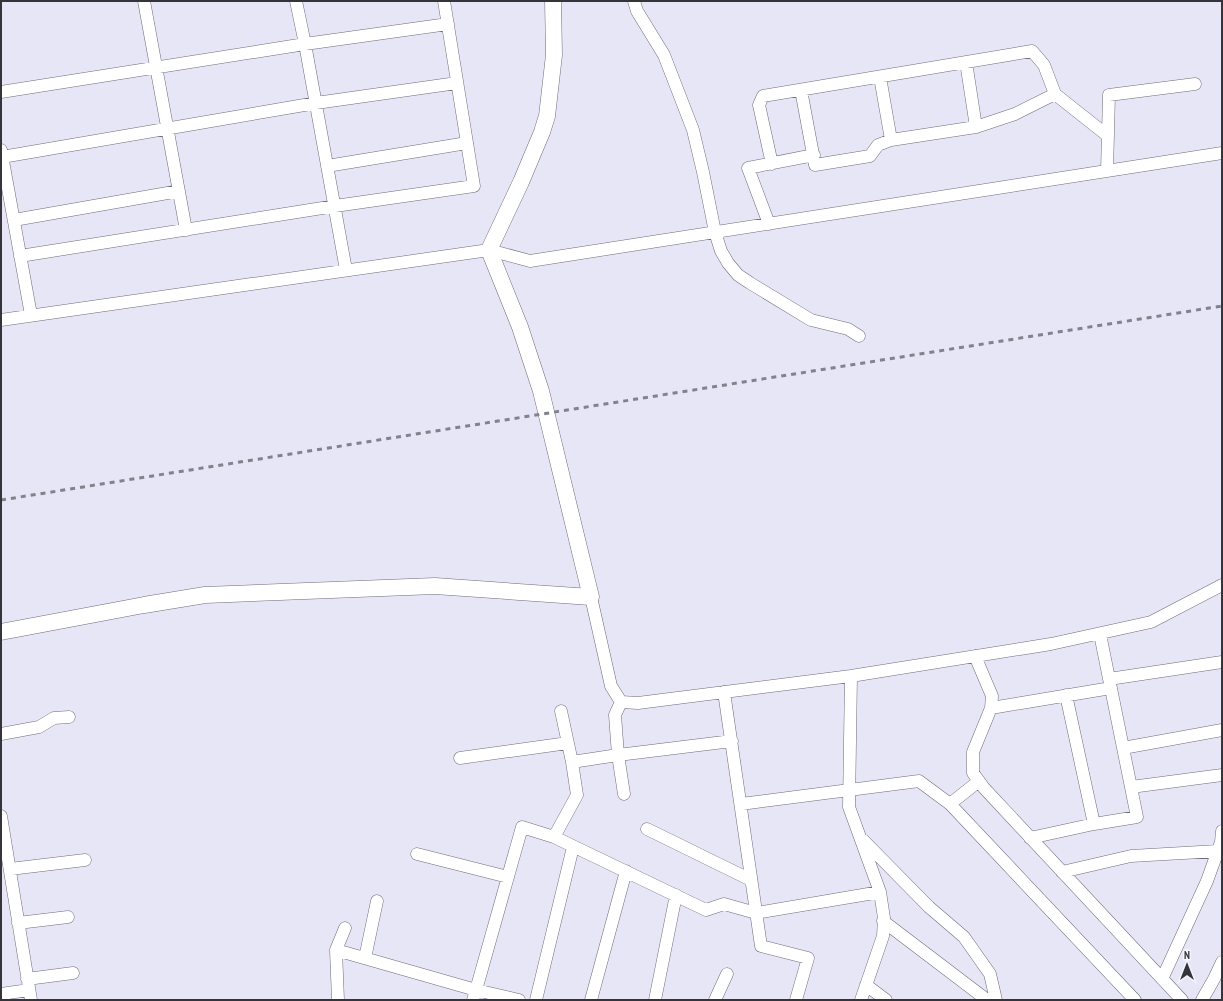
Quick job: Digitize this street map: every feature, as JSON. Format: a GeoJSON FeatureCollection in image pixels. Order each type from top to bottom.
{"type":"FeatureCollection","features":[{"type":"Feature","properties":{"kind":"street"},"geometry":{"type":"LineString","coordinates":[[144,1],[186,230]]}},
{"type":"Feature","properties":{"kind":"street"},"geometry":{"type":"LineString","coordinates":[[296,1],[306,44],[346,270]]}},
{"type":"Feature","properties":{"kind":"street"},"geometry":{"type":"LineString","coordinates":[[20,256],[335,206],[474,186],[444,1]]}},
{"type":"Feature","properties":{"kind":"street"},"geometry":{"type":"LineString","coordinates":[[553,1],[554,55],[547,116],[542,132],[521,182],[502,218],[488,250],[520,327],[541,391],[611,686],[621,702]]}},
{"type":"Feature","properties":{"kind":"street"},"geometry":{"type":"LineString","coordinates":[[634,1],[638,11],[664,55],[693,130],[715,232],[721,251],[728,263],[738,275],[811,320],[848,329],[859,336]]}},
{"type":"Feature","properties":{"kind":"street"},"geometry":{"type":"LineString","coordinates":[[1,92],[306,44],[448,24]]}},
{"type":"Feature","properties":{"kind":"street"},"geometry":{"type":"LineString","coordinates":[[772,164],[759,105],[763,96],[1032,51],[1044,65],[1055,94],[1108,136]]}},
{"type":"Feature","properties":{"kind":"street"},"geometry":{"type":"LineString","coordinates":[[966,62],[976,127]]}},
{"type":"Feature","properties":{"kind":"street"},"geometry":{"type":"LineString","coordinates":[[880,76],[891,140]]}},
{"type":"Feature","properties":{"kind":"street"},"geometry":{"type":"LineString","coordinates":[[31,315],[2,154],[167,129],[316,103],[457,83]]}},
{"type":"Feature","properties":{"kind":"street"},"geometry":{"type":"LineString","coordinates":[[1107,171],[1109,95],[1195,84]]}},
{"type":"Feature","properties":{"kind":"street"},"geometry":{"type":"LineString","coordinates":[[801,90],[816,165],[870,156],[878,145],[891,140],[976,127],[1015,114],[1055,94]]}},
{"type":"Feature","properties":{"kind":"street"},"geometry":{"type":"LineString","coordinates":[[327,166],[467,143]]}},
{"type":"Feature","properties":{"kind":"street"},"geometry":{"type":"LineString","coordinates":[[1,320],[488,250],[530,261],[1222,153]]}},
{"type":"Feature","properties":{"kind":"street"},"geometry":{"type":"LineString","coordinates":[[769,224],[748,168],[814,155]]}},
{"type":"Feature","properties":{"kind":"street"},"geometry":{"type":"LineString","coordinates":[[14,220],[179,191]]}},
{"type":"Feature","properties":{"kind":"street"},"geometry":{"type":"LineString","coordinates":[[621,702],[638,703],[851,676],[1051,644],[1151,622],[1222,585]]}},
{"type":"Feature","properties":{"kind":"street"},"geometry":{"type":"LineString","coordinates":[[1,632],[205,595],[435,586],[591,597]]}},
{"type":"Feature","properties":{"kind":"street"},"geometry":{"type":"LineString","coordinates":[[1030,838],[1094,824],[1137,817],[1100,634]]}},
{"type":"Feature","properties":{"kind":"street"},"geometry":{"type":"LineString","coordinates":[[976,656],[992,696],[991,708],[973,752],[973,772],[984,788],[1182,1000]]}},
{"type":"Feature","properties":{"kind":"street"},"geometry":{"type":"LineString","coordinates":[[991,708],[1066,695],[1110,684],[1222,662]]}},
{"type":"Feature","properties":{"kind":"street"},"geometry":{"type":"LineString","coordinates":[[851,676],[849,807],[880,892],[883,921],[882,936],[861,1000]]}},
{"type":"Feature","properties":{"kind":"street"},"geometry":{"type":"LineString","coordinates":[[724,692],[761,946],[808,958],[796,1000]]}},
{"type":"Feature","properties":{"kind":"street"},"geometry":{"type":"LineString","coordinates":[[1066,695],[1094,824]]}},
{"type":"Feature","properties":{"kind":"street"},"geometry":{"type":"LineString","coordinates":[[621,702],[615,715],[618,755],[624,794]]}},
{"type":"Feature","properties":{"kind":"street"},"geometry":{"type":"LineString","coordinates":[[554,838],[577,795],[572,762],[561,712]]}},
{"type":"Feature","properties":{"kind":"street"},"geometry":{"type":"LineString","coordinates":[[1,734],[39,727],[54,718],[69,718]]}},
{"type":"Feature","properties":{"kind":"street"},"geometry":{"type":"LineString","coordinates":[[1123,748],[1222,730]]}},
{"type":"Feature","properties":{"kind":"street"},"geometry":{"type":"LineString","coordinates":[[572,762],[732,741]]}},
{"type":"Feature","properties":{"kind":"street"},"geometry":{"type":"LineString","coordinates":[[460,758],[568,743]]}},
{"type":"Feature","properties":{"kind":"street"},"geometry":{"type":"LineString","coordinates":[[1132,787],[1222,775]]}},
{"type":"Feature","properties":{"kind":"street"},"geometry":{"type":"LineString","coordinates":[[741,804],[919,781],[950,804],[1135,1000]]}},
{"type":"Feature","properties":{"kind":"street"},"geometry":{"type":"LineString","coordinates":[[950,804],[979,781]]}},
{"type":"Feature","properties":{"kind":"street"},"geometry":{"type":"LineString","coordinates":[[1,816],[29,990]]}},
{"type":"Feature","properties":{"kind":"street"},"geometry":{"type":"LineString","coordinates":[[474,995],[522,827],[554,838],[706,910],[724,904],[756,913],[880,892]]}},
{"type":"Feature","properties":{"kind":"street"},"geometry":{"type":"LineString","coordinates":[[647,829],[751,880]]}},
{"type":"Feature","properties":{"kind":"street"},"geometry":{"type":"LineString","coordinates":[[1162,979],[1207,881],[1221,842],[1222,831]]}},
{"type":"Feature","properties":{"kind":"street"},"geometry":{"type":"LineString","coordinates":[[860,836],[930,907],[964,937],[990,974],[996,1000]]}},
{"type":"Feature","properties":{"kind":"street"},"geometry":{"type":"LineString","coordinates":[[536,1000],[573,847]]}},
{"type":"Feature","properties":{"kind":"street"},"geometry":{"type":"LineString","coordinates":[[1062,872],[1131,856],[1218,851]]}},
{"type":"Feature","properties":{"kind":"street"},"geometry":{"type":"LineString","coordinates":[[417,854],[508,877]]}},
{"type":"Feature","properties":{"kind":"street"},"geometry":{"type":"LineString","coordinates":[[10,869],[85,860]]}},
{"type":"Feature","properties":{"kind":"street"},"geometry":{"type":"LineString","coordinates":[[591,1000],[626,871]]}},
{"type":"Feature","properties":{"kind":"street"},"geometry":{"type":"LineString","coordinates":[[655,1000],[676,895]]}},
{"type":"Feature","properties":{"kind":"street"},"geometry":{"type":"LineString","coordinates":[[365,958],[377,901]]}},
{"type":"Feature","properties":{"kind":"street"},"geometry":{"type":"LineString","coordinates":[[18,922],[68,917]]}},
{"type":"Feature","properties":{"kind":"street"},"geometry":{"type":"LineString","coordinates":[[883,921],[987,1000]]}},
{"type":"Feature","properties":{"kind":"street"},"geometry":{"type":"LineString","coordinates":[[338,1000],[336,950],[344,928]]}},
{"type":"Feature","properties":{"kind":"street"},"geometry":{"type":"LineString","coordinates":[[336,950],[365,958],[474,995],[519,1000]]}},
{"type":"Feature","properties":{"kind":"street"},"geometry":{"type":"LineString","coordinates":[[1202,1000],[1222,962]]}},
{"type":"Feature","properties":{"kind":"street"},"geometry":{"type":"LineString","coordinates":[[1,994],[29,990],[73,974]]}},
{"type":"Feature","properties":{"kind":"street"},"geometry":{"type":"LineString","coordinates":[[715,1000],[727,974]]}},
{"type":"Feature","properties":{"kind":"street"},"geometry":{"type":"LineString","coordinates":[[866,985],[886,1000]]}},
{"type":"Feature","properties":{"kind":"railway"},"geometry":{"type":"LineString","coordinates":[[1,500],[1222,306]]}}]}
